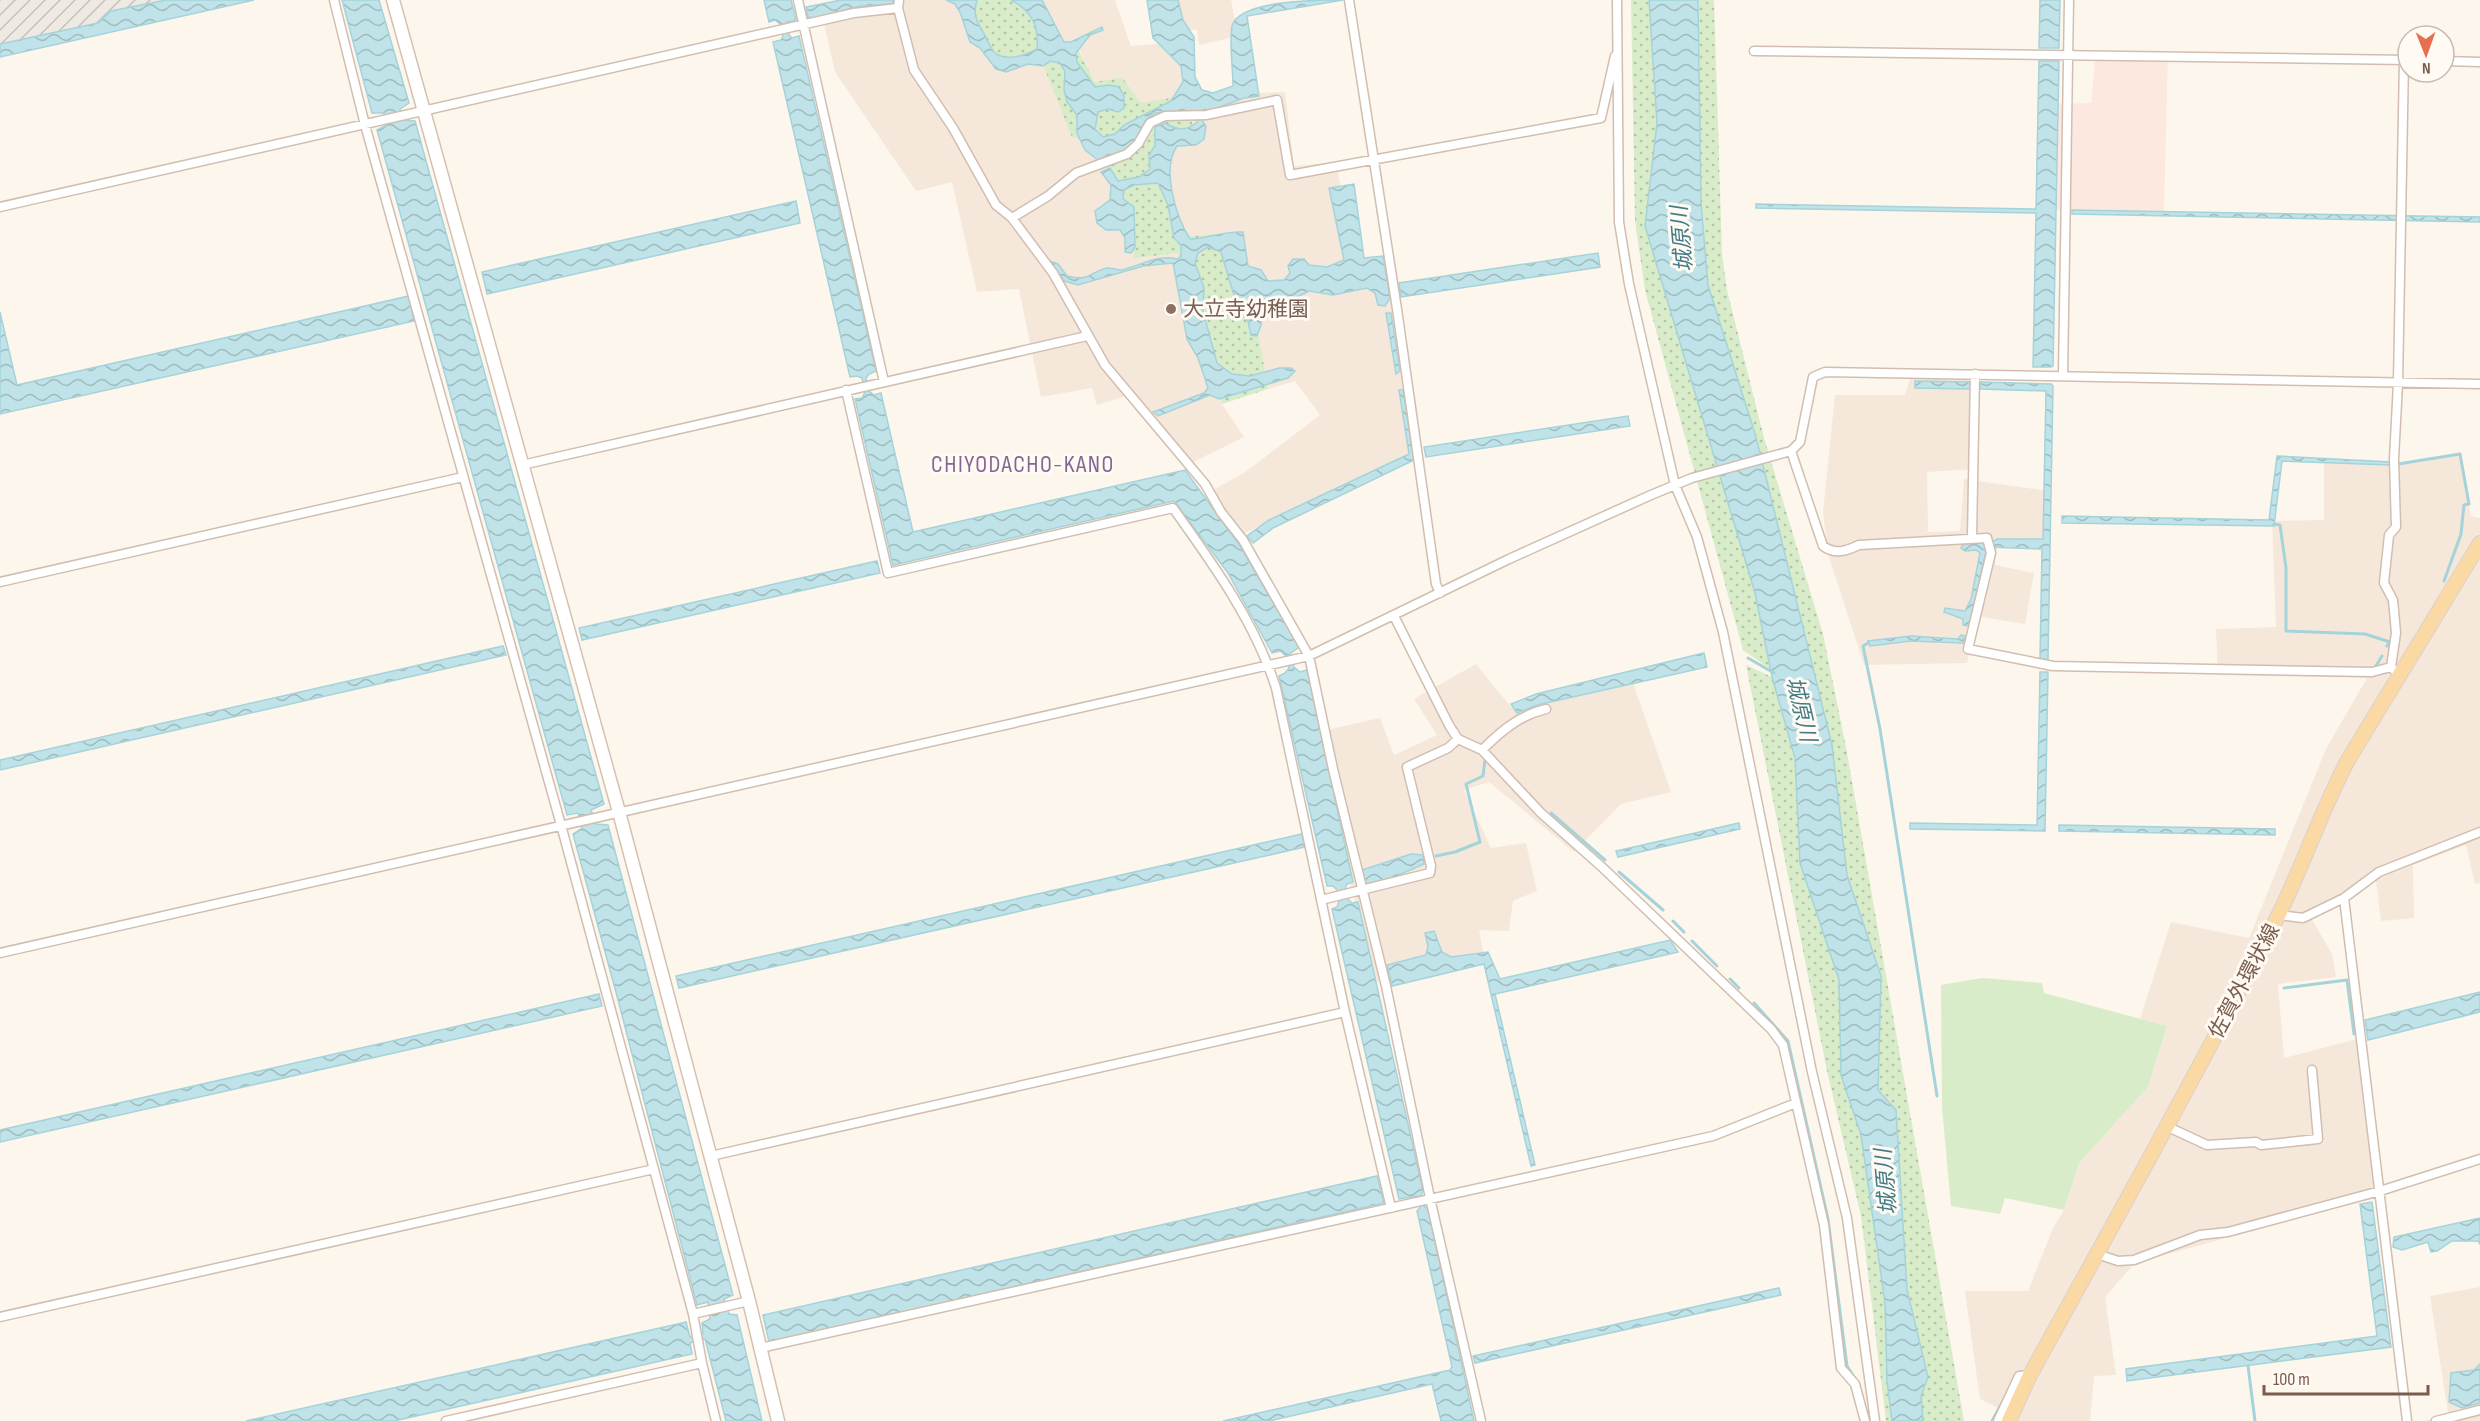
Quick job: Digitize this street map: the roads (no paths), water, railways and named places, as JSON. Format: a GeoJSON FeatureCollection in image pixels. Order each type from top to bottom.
{"type":"FeatureCollection","features":[{"type":"Feature","properties":{"kind":"main road","name":"佐賀外環状線"},"geometry":{"type":"LineString","coordinates":[[2008,1421],[2030,1375],[2279,915],[2334,786],[2395,672],[2480,543]]}},
{"type":"Feature","properties":{"kind":"street"},"geometry":{"type":"LineString","coordinates":[[334,0],[365,125],[561,825],[693,1314],[716,1421]]}},
{"type":"Feature","properties":{"kind":"street"},"geometry":{"type":"LineString","coordinates":[[393,0],[619,812],[749,1301],[778,1421]]}},
{"type":"Feature","properties":{"kind":"street"},"geometry":{"type":"LineString","coordinates":[[798,0],[884,382]]}},
{"type":"Feature","properties":{"kind":"street"},"geometry":{"type":"LineString","coordinates":[[1349,0],[1436,584],[1440,593]]}},
{"type":"Feature","properties":{"kind":"street"},"geometry":{"type":"LineString","coordinates":[[1617,0],[1619,222],[1629,284],[1675,485],[1697,537],[1723,632],[1812,1072],[1847,1218],[1875,1421]]}},
{"type":"Feature","properties":{"kind":"street"},"geometry":{"type":"LineString","coordinates":[[2063,375],[2069,0]]}},
{"type":"Feature","properties":{"kind":"street"},"geometry":{"type":"LineString","coordinates":[[0,207],[899,4],[914,70],[953,128],[996,205],[1012,218],[1053,273],[1105,365],[1205,484],[1221,512],[1243,540],[1309,656],[1386,986],[1424,1200],[1482,1421]]}},
{"type":"Feature","properties":{"kind":"street"},"geometry":{"type":"LineString","coordinates":[[1012,218],[1047,196],[1076,173],[1127,154],[1138,144],[1150,123],[1165,116],[1206,116],[1277,100],[1290,175],[1601,118],[1618,39]]}},
{"type":"Feature","properties":{"kind":"street"},"geometry":{"type":"LineString","coordinates":[[1754,51],[2396,60]]}},
{"type":"Feature","properties":{"kind":"street"},"geometry":{"type":"LineString","coordinates":[[2456,61],[2480,62]]}},
{"type":"Feature","properties":{"kind":"street"},"geometry":{"type":"LineString","coordinates":[[1786,452],[1823,546],[1830,551],[1839,552],[1859,545],[1949,542],[1972,537],[1987,538],[1990,544],[1968,649],[2053,666],[2395,672],[2396,633],[2393,600],[2384,584],[2389,536],[2396,527],[2394,459],[2405,84]]}},
{"type":"Feature","properties":{"kind":"street"},"geometry":{"type":"LineString","coordinates":[[522,465],[1087,336]]}},
{"type":"Feature","properties":{"kind":"street"},"geometry":{"type":"LineString","coordinates":[[0,953],[1309,656],[1509,559],[1675,485],[1692,478],[1786,452],[1800,442],[1813,377],[1825,372],[2480,384]]}},
{"type":"Feature","properties":{"kind":"street"},"geometry":{"type":"LineString","coordinates":[[1972,537],[1975,374]]}},
{"type":"Feature","properties":{"kind":"street"},"geometry":{"type":"LineString","coordinates":[[846,390],[888,573],[1173,508],[1220,573],[1270,666],[1276,688],[1345,1012],[1391,1208]]}},
{"type":"Feature","properties":{"kind":"street"},"geometry":{"type":"LineString","coordinates":[[0,582],[463,477]]}},
{"type":"Feature","properties":{"kind":"street"},"geometry":{"type":"LineString","coordinates":[[1394,616],[1458,739],[1482,750],[1541,813],[1611,876],[1771,1029],[1783,1045],[1824,1225],[1841,1368],[1855,1384],[1865,1421]]}},
{"type":"Feature","properties":{"kind":"street"},"geometry":{"type":"LineString","coordinates":[[1482,750],[1506,726],[1546,709]]}},
{"type":"Feature","properties":{"kind":"street"},"geometry":{"type":"LineString","coordinates":[[1321,900],[1349,895],[1430,873],[1431,866],[1407,767],[1448,748],[1458,739]]}},
{"type":"Feature","properties":{"kind":"street"},"geometry":{"type":"LineString","coordinates":[[2279,915],[2303,918],[2344,898],[2379,872],[2480,832]]}},
{"type":"Feature","properties":{"kind":"street"},"geometry":{"type":"LineString","coordinates":[[2344,898],[2407,1421]]}},
{"type":"Feature","properties":{"kind":"street"},"geometry":{"type":"LineString","coordinates":[[711,1156],[1345,1012]]}},
{"type":"Feature","properties":{"kind":"street"},"geometry":{"type":"LineString","coordinates":[[2166,1126],[2207,1144],[2256,1142],[2261,1145],[2318,1139],[2312,1070]]}},
{"type":"Feature","properties":{"kind":"street"},"geometry":{"type":"LineString","coordinates":[[760,1348],[1713,1136],[1796,1103]]}},
{"type":"Feature","properties":{"kind":"street"},"geometry":{"type":"LineString","coordinates":[[2097,1254],[2118,1261],[2134,1260],[2200,1235],[2228,1232],[2380,1191],[2480,1159]]}},
{"type":"Feature","properties":{"kind":"street"},"geometry":{"type":"LineString","coordinates":[[0,1317],[654,1169]]}},
{"type":"Feature","properties":{"kind":"street"},"geometry":{"type":"LineString","coordinates":[[693,1314],[749,1301]]}},
{"type":"Feature","properties":{"kind":"street"},"geometry":{"type":"LineString","coordinates":[[446,1421],[702,1363]]}},
{"type":"Feature","properties":{"kind":"street"},"geometry":{"type":"LineString","coordinates":[[1998,1421],[2019,1376],[2030,1375]]}},
{"type":"Feature","properties":{"kind":"street"},"geometry":{"type":"LineString","coordinates":[[2436,1421],[2480,1410]]}},
{"type":"Feature","properties":{"kind":"water"},"geometry":{"type":"Polygon","coordinates":[[[166,0],[254,0],[0,57],[0,44],[98,23],[111,11],[166,0]]]}},
{"type":"Feature","properties":{"kind":"water"},"geometry":{"type":"Polygon","coordinates":[[[342,0],[379,0],[409,103],[400,109],[402,120],[415,121],[604,804],[591,810],[596,824],[608,825],[733,1295],[724,1299],[729,1314],[737,1315],[762,1421],[726,1421],[705,1339],[690,1343],[692,1354],[394,1421],[246,1421],[686,1322],[690,1337],[703,1334],[702,1323],[710,1319],[708,1302],[697,1305],[573,834],[582,828],[578,813],[567,815],[377,130],[387,125],[384,113],[372,113],[342,0]]]}},
{"type":"Feature","properties":{"kind":"water"},"geometry":{"type":"Polygon","coordinates":[[[764,0],[791,0],[796,20],[786,22],[789,35],[792,38],[799,36],[876,371],[866,378],[869,391],[874,395],[881,393],[913,532],[1185,470],[1240,546],[1299,647],[1290,654],[1294,667],[1300,672],[1307,670],[1353,882],[1347,884],[1346,894],[1352,903],[1358,902],[1423,1191],[1421,1196],[1428,1209],[1474,1421],[1441,1421],[1432,1384],[1269,1421],[1223,1421],[1450,1370],[1452,1367],[1417,1211],[1420,1208],[1417,1196],[1399,1199],[1332,909],[1337,907],[1339,895],[1333,886],[1327,886],[1279,676],[1289,668],[1285,655],[1280,651],[1272,653],[1228,573],[1174,501],[893,565],[855,399],[862,398],[865,392],[862,378],[850,377],[773,42],[781,40],[783,36],[780,24],[775,20],[769,22],[764,0]]]}},
{"type":"Feature","properties":{"kind":"water"},"geometry":{"type":"Polygon","coordinates":[[[841,0],[894,0],[892,4],[860,6],[814,18],[808,17],[806,7],[841,0]]]}},
{"type":"Feature","properties":{"kind":"water"},"geometry":{"type":"Polygon","coordinates":[[[946,0],[977,0],[975,13],[979,24],[993,51],[1005,57],[1022,55],[1037,49],[1037,33],[1033,20],[1024,9],[1011,0],[1042,0],[1064,42],[1071,42],[1102,27],[1103,30],[1090,35],[1076,53],[1077,62],[1095,87],[1109,85],[1119,87],[1124,96],[1124,108],[1118,112],[1108,109],[1098,112],[1095,129],[1103,137],[1115,134],[1124,125],[1171,101],[1183,82],[1181,66],[1153,38],[1147,0],[1178,0],[1183,20],[1194,37],[1195,77],[1202,90],[1213,93],[1233,86],[1231,32],[1238,17],[1263,6],[1280,3],[1343,0],[1247,16],[1259,96],[1244,98],[1204,113],[1203,122],[1206,126],[1204,139],[1196,145],[1177,146],[1172,156],[1170,180],[1180,218],[1190,239],[1243,232],[1248,266],[1261,270],[1268,281],[1284,280],[1290,273],[1288,266],[1293,259],[1304,259],[1309,265],[1327,267],[1344,260],[1329,188],[1354,184],[1364,258],[1383,256],[1390,298],[1385,306],[1378,305],[1375,293],[1367,288],[1333,295],[1309,291],[1295,298],[1294,307],[1285,313],[1270,308],[1261,313],[1261,325],[1257,336],[1251,335],[1248,321],[1239,312],[1221,252],[1208,247],[1198,253],[1195,263],[1204,288],[1203,311],[1217,363],[1232,374],[1250,376],[1279,368],[1291,368],[1295,371],[1288,378],[1219,399],[1210,395],[1158,416],[1153,412],[1204,393],[1208,388],[1198,358],[1187,339],[1173,263],[1143,266],[1078,285],[1064,281],[1050,261],[1058,264],[1067,276],[1081,278],[1107,268],[1121,270],[1156,259],[1177,259],[1181,256],[1181,245],[1174,238],[1168,205],[1158,183],[1134,185],[1124,190],[1123,199],[1134,207],[1135,247],[1131,253],[1125,252],[1125,238],[1120,230],[1106,230],[1097,223],[1095,211],[1110,200],[1111,185],[1101,172],[1110,168],[1118,181],[1139,177],[1150,169],[1149,155],[1155,146],[1155,127],[1165,123],[1185,129],[1197,122],[1197,112],[1155,113],[1145,121],[1136,140],[1127,149],[1099,161],[1085,150],[1077,133],[1077,115],[1067,102],[1064,90],[1065,71],[1060,63],[1050,61],[1043,66],[1028,64],[1006,72],[996,69],[980,48],[970,42],[960,12],[955,4],[946,0]]]}},
{"type":"Feature","properties":{"kind":"water","name":"城原川"},"geometry":{"type":"Polygon","coordinates":[[[1649,0],[1698,0],[1701,203],[1708,285],[1756,437],[1832,745],[1847,875],[1881,976],[1878,1090],[1896,1110],[1907,1290],[1928,1377],[1921,1396],[1923,1421],[1892,1421],[1887,1381],[1885,1303],[1861,1135],[1841,1075],[1839,980],[1800,863],[1795,758],[1772,677],[1755,593],[1645,226],[1657,123],[1649,0]]]}},
{"type":"Feature","properties":{"kind":"water"},"geometry":{"type":"Polygon","coordinates":[[[2040,0],[2060,0],[2059,48],[2039,48],[2040,0]]]}},
{"type":"Feature","properties":{"kind":"water"},"geometry":{"type":"Polygon","coordinates":[[[2039,61],[2059,61],[2053,366],[2033,367],[2036,213],[1756,208],[1756,204],[2036,209],[2039,61]]]}},
{"type":"Feature","properties":{"kind":"water"},"geometry":{"type":"Polygon","coordinates":[[[796,201],[800,223],[487,294],[482,272],[796,201]]]}},
{"type":"Feature","properties":{"kind":"water"},"geometry":{"type":"Polygon","coordinates":[[[2072,210],[2480,217],[2480,222],[2072,214],[2072,210]]]}},
{"type":"Feature","properties":{"kind":"water"},"geometry":{"type":"Polygon","coordinates":[[[1598,253],[1600,267],[1401,297],[1399,283],[1598,253]]]}},
{"type":"Feature","properties":{"kind":"water"},"geometry":{"type":"Polygon","coordinates":[[[409,296],[414,321],[0,414],[0,312],[17,385],[409,296]]]}},
{"type":"Feature","properties":{"kind":"water"},"geometry":{"type":"Polygon","coordinates":[[[1386,313],[1391,313],[1400,371],[1396,374],[1386,313]]]}},
{"type":"Feature","properties":{"kind":"water"},"geometry":{"type":"Polygon","coordinates":[[[1915,381],[1970,382],[1970,389],[1915,388],[1915,381]]]}},
{"type":"Feature","properties":{"kind":"water"},"geometry":{"type":"Polygon","coordinates":[[[1981,382],[2051,384],[2053,386],[2048,659],[2040,659],[2042,549],[1987,547],[1969,626],[1963,625],[1963,619],[1944,612],[1945,608],[1965,611],[1971,599],[1980,553],[1976,550],[1965,551],[1961,548],[1963,544],[1997,539],[2043,539],[2046,391],[1980,389],[1981,382]]]}},
{"type":"Feature","properties":{"kind":"water"},"geometry":{"type":"Polygon","coordinates":[[[1399,390],[1403,390],[1414,460],[1273,528],[1253,543],[1247,536],[1269,520],[1409,454],[1399,390]]]}},
{"type":"Feature","properties":{"kind":"water"},"geometry":{"type":"Polygon","coordinates":[[[1628,416],[1630,426],[1426,457],[1424,447],[1628,416]]]}},
{"type":"Feature","properties":{"kind":"water"},"geometry":{"type":"Polygon","coordinates":[[[2277,456],[2391,462],[2390,465],[2282,461],[2274,526],[2062,523],[2062,516],[2269,520],[2277,456]]]}},
{"type":"Feature","properties":{"kind":"water"},"geometry":{"type":"Polygon","coordinates":[[[877,561],[880,573],[582,640],[579,628],[877,561]]]}},
{"type":"Feature","properties":{"kind":"water"},"geometry":{"type":"Polygon","coordinates":[[[1961,635],[1965,636],[1963,643],[1911,641],[1870,646],[1868,641],[1911,636],[1958,639],[1961,635]]]}},
{"type":"Feature","properties":{"kind":"water"},"geometry":{"type":"Polygon","coordinates":[[[503,646],[506,655],[0,770],[0,760],[503,646]]]}},
{"type":"Feature","properties":{"kind":"water"},"geometry":{"type":"Polygon","coordinates":[[[1704,653],[1707,667],[1537,705],[1517,713],[1511,704],[1536,694],[1704,653]]]}},
{"type":"Feature","properties":{"kind":"water"},"geometry":{"type":"Polygon","coordinates":[[[2040,672],[2048,672],[2045,831],[1910,829],[1910,823],[2037,825],[2040,672]]]}},
{"type":"Feature","properties":{"kind":"water"},"geometry":{"type":"Polygon","coordinates":[[[1739,823],[1740,829],[1618,857],[1616,851],[1739,823]]]}},
{"type":"Feature","properties":{"kind":"water"},"geometry":{"type":"Polygon","coordinates":[[[2059,825],[2275,829],[2275,835],[2059,831],[2059,825]]]}},
{"type":"Feature","properties":{"kind":"water"},"geometry":{"type":"Polygon","coordinates":[[[1302,834],[1305,847],[679,988],[676,976],[1302,834]]]}},
{"type":"Feature","properties":{"kind":"water"},"geometry":{"type":"Polygon","coordinates":[[[1411,854],[1423,855],[1424,864],[1394,877],[1366,884],[1362,870],[1411,854]]]}},
{"type":"Feature","properties":{"kind":"water"},"geometry":{"type":"Polygon","coordinates":[[[1434,931],[1442,952],[1451,957],[1488,952],[1500,979],[1670,940],[1678,952],[1495,994],[1535,1165],[1531,1166],[1484,964],[1392,986],[1387,965],[1426,955],[1428,946],[1425,933],[1434,931]]]}},
{"type":"Feature","properties":{"kind":"water"},"geometry":{"type":"Polygon","coordinates":[[[2480,992],[2480,1012],[2368,1040],[2365,1020],[2480,992]]]}},
{"type":"Feature","properties":{"kind":"water"},"geometry":{"type":"Polygon","coordinates":[[[599,994],[602,1006],[0,1142],[0,1130],[599,994]]]}},
{"type":"Feature","properties":{"kind":"water"},"geometry":{"type":"Polygon","coordinates":[[[1377,1176],[1384,1203],[769,1342],[763,1315],[1377,1176]]]}},
{"type":"Feature","properties":{"kind":"water"},"geometry":{"type":"Polygon","coordinates":[[[2372,1202],[2391,1347],[2127,1381],[2126,1369],[2377,1336],[2360,1204],[2372,1202]]]}},
{"type":"Feature","properties":{"kind":"water"},"geometry":{"type":"Polygon","coordinates":[[[2480,1218],[2480,1244],[2478,1241],[2452,1241],[2437,1251],[2431,1252],[2428,1242],[2402,1250],[2393,1247],[2394,1237],[2480,1218]]]}},
{"type":"Feature","properties":{"kind":"water"},"geometry":{"type":"Polygon","coordinates":[[[1779,1288],[1781,1295],[1475,1363],[1473,1356],[1779,1288]]]}},
{"type":"Feature","properties":{"kind":"water"},"geometry":{"type":"Polygon","coordinates":[[[2480,1364],[2480,1403],[2462,1408],[2449,1402],[2451,1373],[2474,1370],[2480,1364]]]}},
{"type":"Feature","properties":{"kind":"waterway"},"geometry":{"type":"LineString","coordinates":[[2398,464],[2460,454],[2469,504],[2464,505],[2461,534],[2444,581]]}},
{"type":"Feature","properties":{"kind":"waterway"},"geometry":{"type":"LineString","coordinates":[[2274,524],[2280,525],[2286,568],[2286,631],[2365,634],[2390,642],[2387,646]]}},
{"type":"Feature","properties":{"kind":"waterway"},"geometry":{"type":"LineString","coordinates":[[1868,643],[1863,646],[1880,729],[1937,1096]]}},
{"type":"Feature","properties":{"kind":"waterway"},"geometry":{"type":"LineString","coordinates":[[2376,666],[2382,656]]}},
{"type":"Feature","properties":{"kind":"waterway","name":"城原川"},"geometry":{"type":"LineString","coordinates":[[1748,658],[1774,673]]}},
{"type":"Feature","properties":{"kind":"waterway"},"geometry":{"type":"LineString","coordinates":[[1436,856],[1455,852],[1480,842],[1466,784],[1483,776],[1485,760]]}},
{"type":"Feature","properties":{"kind":"waterway"},"geometry":{"type":"LineString","coordinates":[[1551,813],[1605,860]]}},
{"type":"Feature","properties":{"kind":"waterway"},"geometry":{"type":"LineString","coordinates":[[1619,872],[1663,910]]}},
{"type":"Feature","properties":{"kind":"waterway"},"geometry":{"type":"LineString","coordinates":[[1673,921],[1684,932]]}},
{"type":"Feature","properties":{"kind":"waterway"},"geometry":{"type":"LineString","coordinates":[[1692,941],[1717,966]]}},
{"type":"Feature","properties":{"kind":"waterway"},"geometry":{"type":"LineString","coordinates":[[1730,979],[1739,988]]}},
{"type":"Feature","properties":{"kind":"waterway"},"geometry":{"type":"LineString","coordinates":[[2284,988],[2347,980],[2354,1034]]}},
{"type":"Feature","properties":{"kind":"waterway"},"geometry":{"type":"LineString","coordinates":[[1754,1003],[1788,1041],[1828,1219],[1847,1366],[1856,1380]]}},
{"type":"Feature","properties":{"kind":"waterway"},"geometry":{"type":"LineString","coordinates":[[2248,1366],[2255,1421]]}},
{"type":"Feature","properties":{"kind":"waterway"},"geometry":{"type":"LineString","coordinates":[[1992,1421],[2003,1401]]}},
{"type":"Feature","properties":{"kind":"place","name":"大立寺幼稚園"},"geometry":{"type":"Point","coordinates":[1171,309]}},
{"type":"Feature","properties":{"kind":"district","name":"CHIYODACHO-KANO"},"geometry":{"type":"Point","coordinates":[1023,464]}}]}
